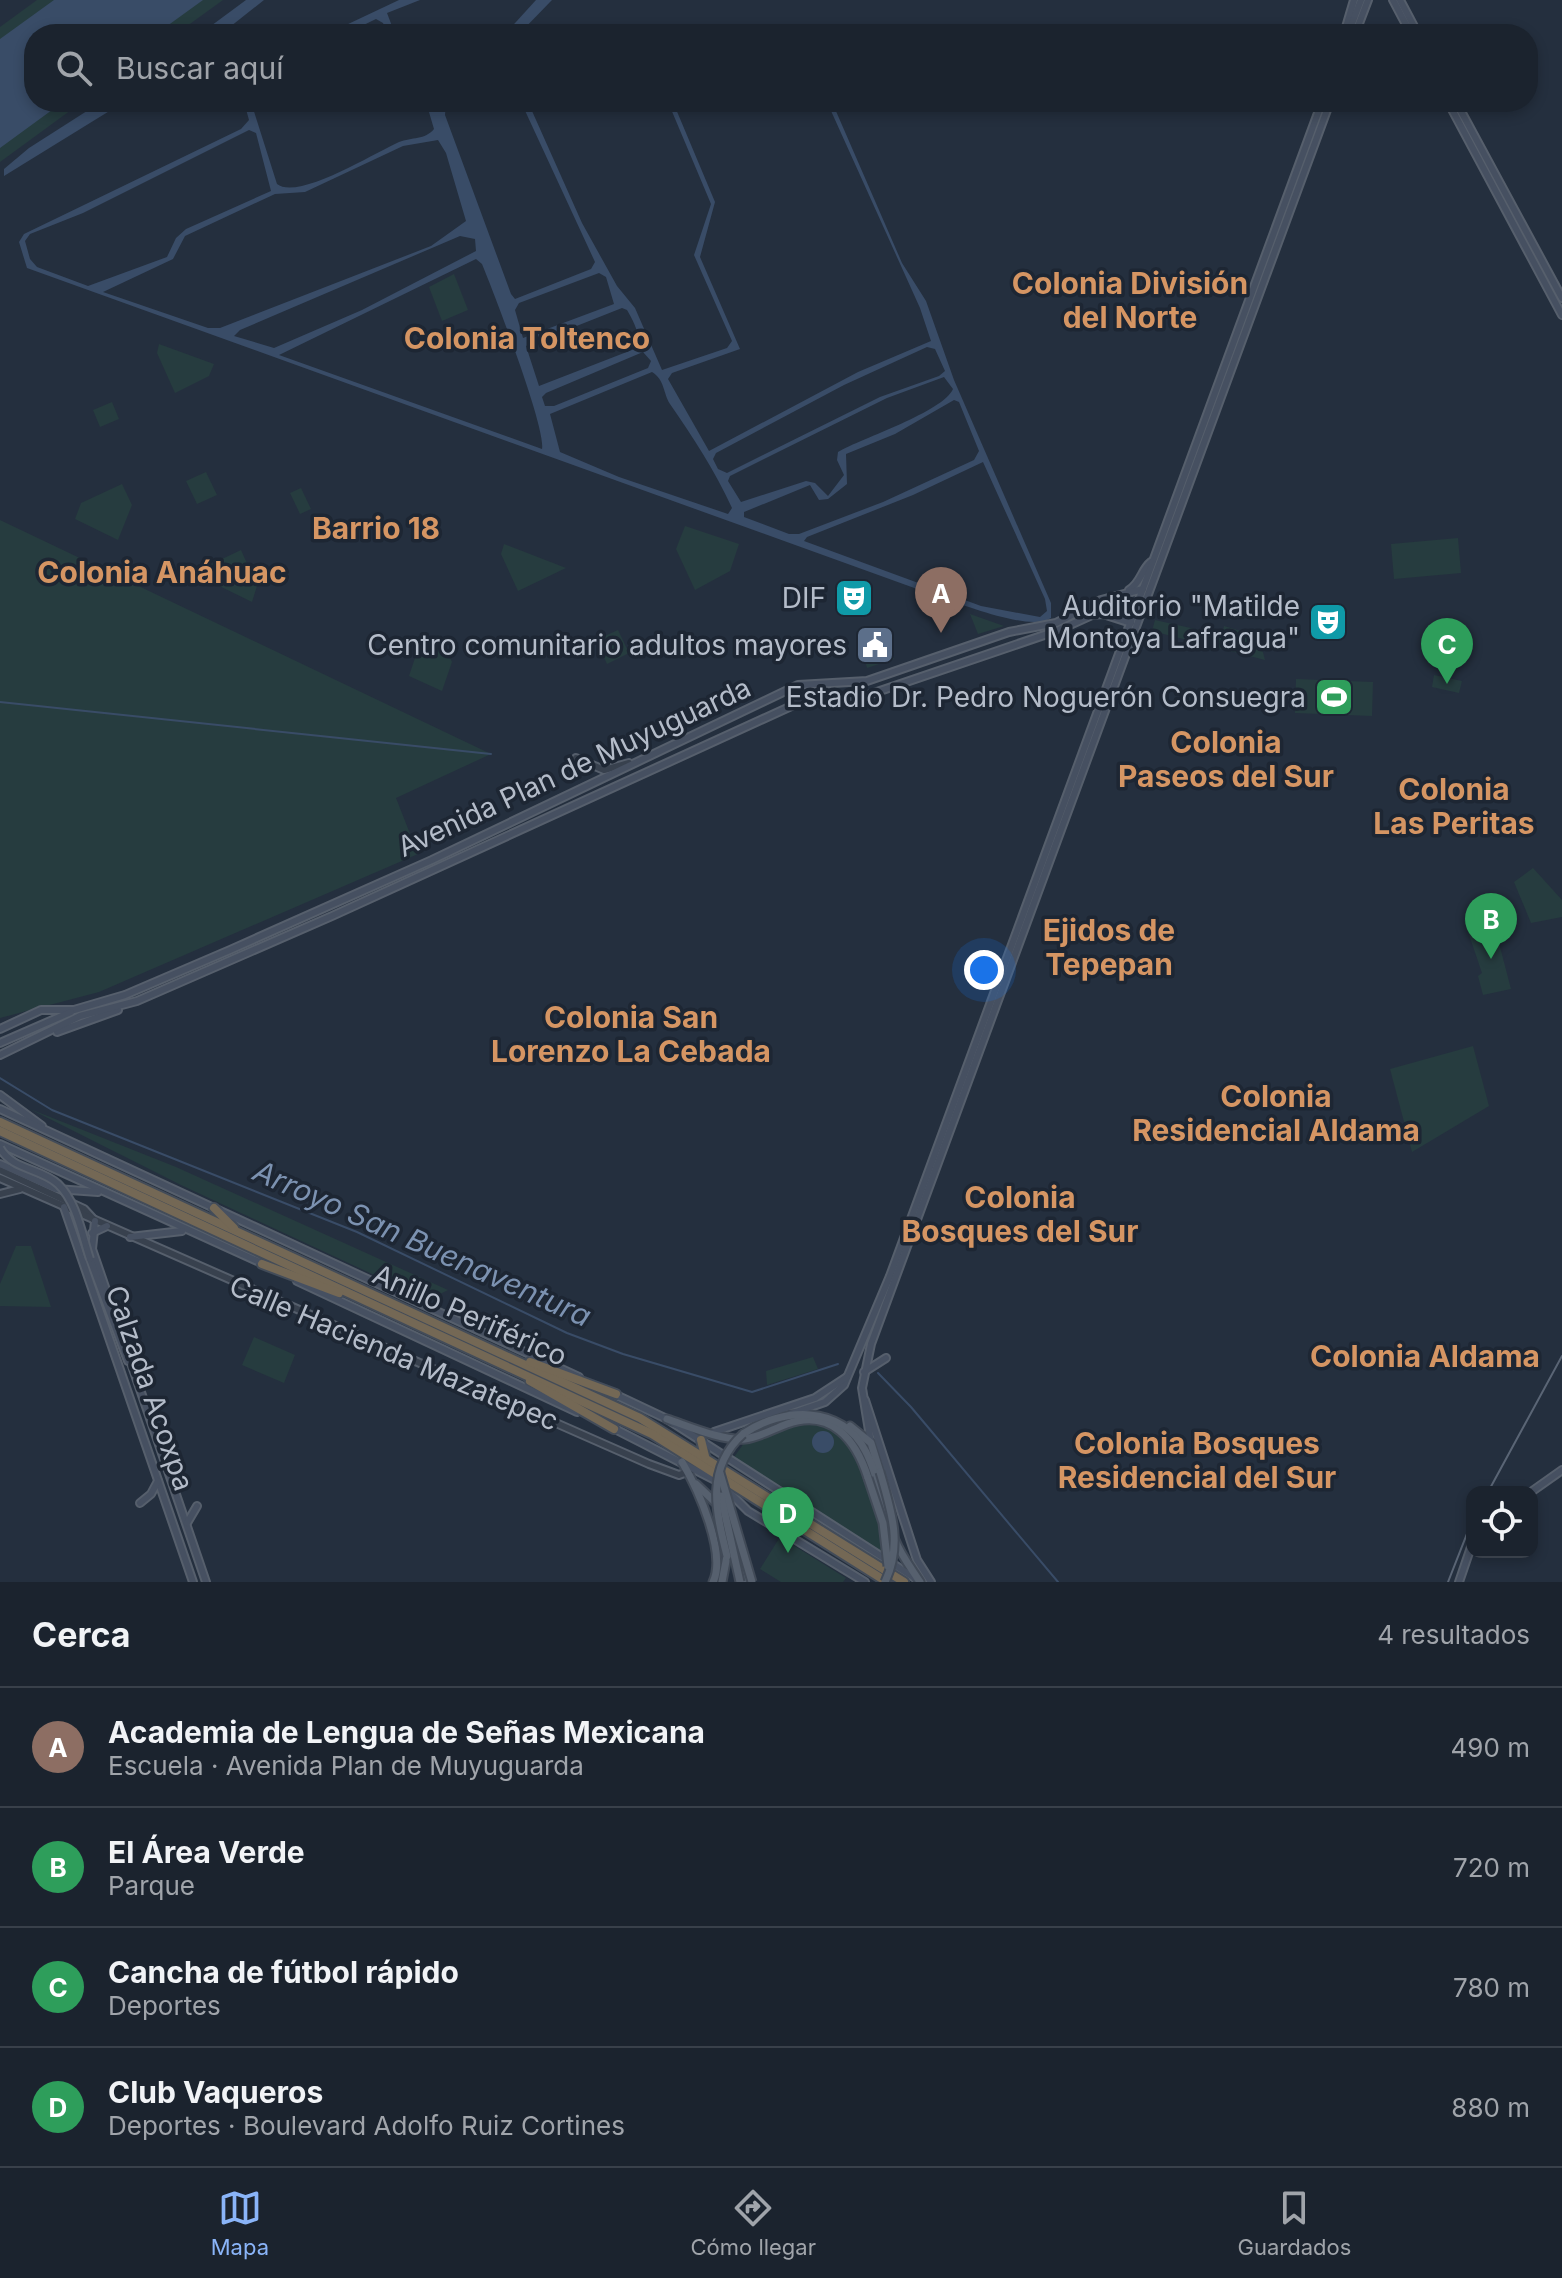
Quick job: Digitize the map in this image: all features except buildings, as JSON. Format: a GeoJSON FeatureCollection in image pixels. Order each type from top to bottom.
{"type":"FeatureCollection","features":[{"type":"Feature","properties":{"kind":"highway","name":"Anillo Periférico"},"geometry":{"type":"LineString","coordinates":[[0,1122],[640,1418],[904,1582]]}},
{"type":"Feature","properties":{"kind":"highway","name":"Anillo Periférico"},"geometry":{"type":"LineString","coordinates":[[0,1131],[652,1434],[717,1470],[886,1580]]}},
{"type":"Feature","properties":{"kind":"highway"},"geometry":{"type":"LineString","coordinates":[[214,1208],[240,1234]]}},
{"type":"Feature","properties":{"kind":"highway"},"geometry":{"type":"LineString","coordinates":[[262,1264],[357,1297]]}},
{"type":"Feature","properties":{"kind":"highway"},"geometry":{"type":"LineString","coordinates":[[485,1355],[614,1429]]}},
{"type":"Feature","properties":{"kind":"highway"},"geometry":{"type":"LineString","coordinates":[[516,1360],[536,1363],[616,1394]]}},
{"type":"Feature","properties":{"kind":"highway"},"geometry":{"type":"LineString","coordinates":[[701,1440],[706,1457],[721,1456]]}},
{"type":"Feature","properties":{"kind":"highway"},"geometry":{"type":"LineString","coordinates":[[694,1471],[717,1470],[720,1482]]}},
{"type":"Feature","properties":{"kind":"main road"},"geometry":{"type":"LineString","coordinates":[[1347,24],[1352,0]]}},
{"type":"Feature","properties":{"kind":"main road"},"geometry":{"type":"LineString","coordinates":[[1350,24],[1361,0]]}},
{"type":"Feature","properties":{"kind":"main road"},"geometry":{"type":"LineString","coordinates":[[1359,24],[1368,0]]}},
{"type":"Feature","properties":{"kind":"main road"},"geometry":{"type":"LineString","coordinates":[[1393,0],[1406,24]]}},
{"type":"Feature","properties":{"kind":"main road"},"geometry":{"type":"LineString","coordinates":[[1400,0],[1413,24]]}},
{"type":"Feature","properties":{"kind":"main road"},"geometry":{"type":"LineString","coordinates":[[722,1582],[727,1556],[716,1506],[717,1470],[740,1437],[777,1419],[825,1402],[841,1389],[849,1375],[890,1276],[1174,501],[1323,112]]}},
{"type":"Feature","properties":{"kind":"main road"},"geometry":{"type":"LineString","coordinates":[[886,1580],[896,1538],[862,1398],[871,1344],[1138,627],[1324,112]]}},
{"type":"Feature","properties":{"kind":"main road"},"geometry":{"type":"LineString","coordinates":[[1453,112],[1562,315]]}},
{"type":"Feature","properties":{"kind":"main road"},"geometry":{"type":"LineString","coordinates":[[1461,112],[1562,298]]}},
{"type":"Feature","properties":{"kind":"main road"},"geometry":{"type":"LineString","coordinates":[[1174,501],[1182,506]]}},
{"type":"Feature","properties":{"kind":"main road"},"geometry":{"type":"LineString","coordinates":[[1122,593],[1137,584],[1144,567],[1153,560]]}},
{"type":"Feature","properties":{"kind":"main road","name":"Avenida Plan de Muyuguarda"},"geometry":{"type":"LineString","coordinates":[[74,1010],[125,995],[432,860],[629,763],[798,685],[867,681],[1009,632],[1056,623],[1122,593],[1143,589]]}},
{"type":"Feature","properties":{"kind":"main road","name":"Avenida Plan de Muyuguarda"},"geometry":{"type":"LineString","coordinates":[[128,1004],[528,829],[809,698],[851,699],[871,694],[1059,630],[1092,615],[1103,614],[1131,623]]}},
{"type":"Feature","properties":{"kind":"main road"},"geometry":{"type":"LineString","coordinates":[[0,1057],[80,1016],[128,1004]]}},
{"type":"Feature","properties":{"kind":"main road"},"geometry":{"type":"LineString","coordinates":[[0,1057],[128,1004]]}},
{"type":"Feature","properties":{"kind":"main road"},"geometry":{"type":"LineString","coordinates":[[0,1029],[41,1010],[74,1010]]}},
{"type":"Feature","properties":{"kind":"main road"},"geometry":{"type":"LineString","coordinates":[[0,1043],[74,1010]]}},
{"type":"Feature","properties":{"kind":"main road"},"geometry":{"type":"LineString","coordinates":[[0,1095],[47,1131]]}},
{"type":"Feature","properties":{"kind":"main road"},"geometry":{"type":"LineString","coordinates":[[0,1107],[667,1419],[920,1582]]}},
{"type":"Feature","properties":{"kind":"main road"},"geometry":{"type":"LineString","coordinates":[[0,1146],[262,1264],[682,1462],[720,1482],[748,1511],[865,1582]]}},
{"type":"Feature","properties":{"kind":"main road"},"geometry":{"type":"LineString","coordinates":[[0,1146],[8,1159],[48,1176],[66,1192],[121,1350],[132,1367]]}},
{"type":"Feature","properties":{"kind":"main road"},"geometry":{"type":"LineString","coordinates":[[2,1173],[25,1175],[56,1189],[97,1192],[113,1197]]}},
{"type":"Feature","properties":{"kind":"main road","name":"Calzada Acoxpa"},"geometry":{"type":"LineString","coordinates":[[64,1207],[193,1582]]}},
{"type":"Feature","properties":{"kind":"main road"},"geometry":{"type":"LineString","coordinates":[[92,1237],[95,1221]]}},
{"type":"Feature","properties":{"kind":"main road"},"geometry":{"type":"LineString","coordinates":[[77,1245],[83,1237],[92,1237],[107,1226]]}},
{"type":"Feature","properties":{"kind":"main road"},"geometry":{"type":"LineString","coordinates":[[73,1234],[83,1228],[92,1237]]}},
{"type":"Feature","properties":{"kind":"main road"},"geometry":{"type":"LineString","coordinates":[[130,1237],[185,1230]]}},
{"type":"Feature","properties":{"kind":"main road","name":"Calzada Acoxpa"},"geometry":{"type":"LineString","coordinates":[[92,1237],[132,1367],[206,1582]]}},
{"type":"Feature","properties":{"kind":"main road"},"geometry":{"type":"LineString","coordinates":[[864,1372],[886,1358]]}},
{"type":"Feature","properties":{"kind":"main road"},"geometry":{"type":"LineString","coordinates":[[714,1432],[815,1398],[849,1375]]}},
{"type":"Feature","properties":{"kind":"main road"},"geometry":{"type":"LineString","coordinates":[[862,1398],[872,1415],[917,1560],[931,1582]]}},
{"type":"Feature","properties":{"kind":"main road"},"geometry":{"type":"LineString","coordinates":[[777,1419],[807,1414],[833,1419],[853,1427],[871,1443]]}},
{"type":"Feature","properties":{"kind":"main road"},"geometry":{"type":"LineString","coordinates":[[137,1415],[149,1417]]}},
{"type":"Feature","properties":{"kind":"main road"},"geometry":{"type":"LineString","coordinates":[[140,1424],[149,1417]]}},
{"type":"Feature","properties":{"kind":"main road"},"geometry":{"type":"LineString","coordinates":[[667,1419],[745,1439],[794,1422],[824,1422],[839,1428],[853,1441],[868,1478],[887,1541],[886,1580]]}},
{"type":"Feature","properties":{"kind":"main road"},"geometry":{"type":"LineString","coordinates":[[833,1419],[850,1431],[866,1452],[894,1538],[920,1582]]}},
{"type":"Feature","properties":{"kind":"main road"},"geometry":{"type":"LineString","coordinates":[[1538,1487],[1562,1470]]}},
{"type":"Feature","properties":{"kind":"main road"},"geometry":{"type":"LineString","coordinates":[[694,1471],[718,1555],[713,1582]]}},
{"type":"Feature","properties":{"kind":"main road"},"geometry":{"type":"LineString","coordinates":[[694,1471],[724,1514],[743,1582]]}},
{"type":"Feature","properties":{"kind":"main road"},"geometry":{"type":"LineString","coordinates":[[140,1503],[151,1494],[158,1481]]}},
{"type":"Feature","properties":{"kind":"main road"},"geometry":{"type":"LineString","coordinates":[[720,1482],[723,1514],[743,1582]]}},
{"type":"Feature","properties":{"kind":"main road"},"geometry":{"type":"LineString","coordinates":[[720,1482],[752,1582]]}},
{"type":"Feature","properties":{"kind":"main road"},"geometry":{"type":"LineString","coordinates":[[187,1523],[197,1506]]}},
{"type":"Feature","properties":{"kind":"main road"},"geometry":{"type":"LineString","coordinates":[[180,1542],[191,1538]]}},
{"type":"Feature","properties":{"kind":"main road"},"geometry":{"type":"LineString","coordinates":[[1459,1582],[1467,1558]]}},
{"type":"Feature","properties":{"kind":"street"},"geometry":{"type":"LineString","coordinates":[[1143,589],[1154,583]]}},
{"type":"Feature","properties":{"kind":"street"},"geometry":{"type":"LineString","coordinates":[[1131,623],[1138,627]]}},
{"type":"Feature","properties":{"kind":"street"},"geometry":{"type":"LineString","coordinates":[[576,758],[604,770],[629,763]]}},
{"type":"Feature","properties":{"kind":"street"},"geometry":{"type":"LineString","coordinates":[[2,1173],[0,1192],[23,1189]]}},
{"type":"Feature","properties":{"kind":"street","name":"Calle Hacienda Mazatepec"},"geometry":{"type":"LineString","coordinates":[[2,1173],[23,1189],[649,1464],[679,1475],[694,1471]]}},
{"type":"Feature","properties":{"kind":"street","name":"Calle Hacienda Mazatepec"},"geometry":{"type":"LineString","coordinates":[[2,1173],[84,1209],[95,1221]]}},
{"type":"Feature","properties":{"kind":"green space"},"geometry":{"type":"Polygon","coordinates":[[[37,0],[223,0],[190,24],[24,24],[24,112],[68,112],[0,162],[0,27],[37,0]]]}},
{"type":"Feature","properties":{"kind":"green space"},"geometry":{"type":"Polygon","coordinates":[[[454,274],[468,310],[442,321],[429,287],[454,274]]]}},
{"type":"Feature","properties":{"kind":"green space"},"geometry":{"type":"Polygon","coordinates":[[[159,344],[214,364],[209,376],[175,393],[157,353],[159,344]]]}},
{"type":"Feature","properties":{"kind":"green space"},"geometry":{"type":"Polygon","coordinates":[[[112,402],[119,419],[100,427],[93,410],[112,402]]]}},
{"type":"Feature","properties":{"kind":"green space"},"geometry":{"type":"Polygon","coordinates":[[[206,472],[217,495],[197,504],[186,481],[206,472]]]}},
{"type":"Feature","properties":{"kind":"green space"},"geometry":{"type":"Polygon","coordinates":[[[122,484],[132,505],[118,540],[75,519],[81,503],[122,484]]]}},
{"type":"Feature","properties":{"kind":"green space"},"geometry":{"type":"Polygon","coordinates":[[[301,488],[311,509],[300,514],[290,493],[301,488]]]}},
{"type":"Feature","properties":{"kind":"green space"},"geometry":{"type":"Polygon","coordinates":[[[0,520],[491,754],[396,798],[418,854],[99,992],[0,1018],[0,520]]]}},
{"type":"Feature","properties":{"kind":"green space"},"geometry":{"type":"Polygon","coordinates":[[[685,526],[739,544],[730,571],[695,590],[676,549],[685,526]]]}},
{"type":"Feature","properties":{"kind":"green space"},"geometry":{"type":"Polygon","coordinates":[[[1458,538],[1461,573],[1394,579],[1391,544],[1458,538]]]}},
{"type":"Feature","properties":{"kind":"green space"},"geometry":{"type":"Polygon","coordinates":[[[504,544],[566,568],[518,591],[501,554],[504,544]]]}},
{"type":"Feature","properties":{"kind":"green space"},"geometry":{"type":"Polygon","coordinates":[[[241,550],[257,586],[252,602],[201,577],[205,567],[241,550]]]}},
{"type":"Feature","properties":{"kind":"green space"},"geometry":{"type":"Polygon","coordinates":[[[970,614],[1004,626],[978,634],[970,614]]]}},
{"type":"Feature","properties":{"kind":"green space"},"geometry":{"type":"Polygon","coordinates":[[[1155,620],[1231,637],[1247,654],[1255,650],[1257,643],[1249,629],[1257,630],[1265,660],[1152,631],[1155,620]]]}},
{"type":"Feature","properties":{"kind":"green space"},"geometry":{"type":"Polygon","coordinates":[[[1224,626],[1247,633],[1255,643],[1252,649],[1241,648],[1233,636],[1223,632],[1224,626]]]}},
{"type":"Feature","properties":{"kind":"green space"},"geometry":{"type":"Polygon","coordinates":[[[618,630],[629,653],[607,664],[596,640],[618,630]]]}},
{"type":"Feature","properties":{"kind":"green space","name":"Centro comunitario adultos mayores"},"geometry":{"type":"Polygon","coordinates":[[[857,630],[885,630],[894,659],[867,668],[857,630]]]}},
{"type":"Feature","properties":{"kind":"green space"},"geometry":{"type":"Polygon","coordinates":[[[440,635],[452,662],[442,691],[409,676],[419,646],[440,635]]]}},
{"type":"Feature","properties":{"kind":"green space"},"geometry":{"type":"Polygon","coordinates":[[[1434,675],[1462,681],[1459,693],[1432,687],[1434,675]]]}},
{"type":"Feature","properties":{"kind":"green space","name":"Estadio Dr. Pedro Noguerón Consuegra"},"geometry":{"type":"Polygon","coordinates":[[[1296,679],[1373,682],[1372,716],[1295,713],[1296,679]]]}},
{"type":"Feature","properties":{"kind":"green space"},"geometry":{"type":"Polygon","coordinates":[[[1533,868],[1562,900],[1562,917],[1531,923],[1514,882],[1533,868]]]}},
{"type":"Feature","properties":{"kind":"green space"},"geometry":{"type":"Polygon","coordinates":[[[1489,914],[1493,925],[1489,927],[1494,944],[1499,943],[1511,989],[1483,995],[1478,976],[1482,973],[1464,920],[1489,914]]]}},
{"type":"Feature","properties":{"kind":"green space"},"geometry":{"type":"Polygon","coordinates":[[[1473,1046],[1489,1106],[1412,1152],[1390,1069],[1473,1046]]]}},
{"type":"Feature","properties":{"kind":"green space"},"geometry":{"type":"Polygon","coordinates":[[[30,1109],[176,1167],[448,1290],[428,1300],[181,1185],[30,1109]]]}},
{"type":"Feature","properties":{"kind":"green space"},"geometry":{"type":"Polygon","coordinates":[[[16,1246],[31,1246],[51,1307],[0,1306],[0,1284],[16,1246]]]}},
{"type":"Feature","properties":{"kind":"green space"},"geometry":{"type":"Polygon","coordinates":[[[254,1337],[295,1355],[284,1383],[242,1365],[254,1337]]]}},
{"type":"Feature","properties":{"kind":"green space"},"geometry":{"type":"Polygon","coordinates":[[[813,1357],[818,1369],[767,1385],[766,1371],[813,1357]]]}},
{"type":"Feature","properties":{"kind":"green space"},"geometry":{"type":"Polygon","coordinates":[[[803,1424],[834,1430],[854,1452],[875,1506],[883,1555],[732,1460],[744,1443],[803,1424]]]}},
{"type":"Feature","properties":{"kind":"green space"},"geometry":{"type":"Polygon","coordinates":[[[780,1537],[846,1578],[843,1582],[781,1582],[760,1569],[780,1537]]]}},
{"type":"Feature","properties":{"kind":"water"},"geometry":{"type":"Polygon","coordinates":[[[54,0],[203,0],[170,24],[24,24],[24,112],[49,112],[0,148],[0,39],[54,0]]]}},
{"type":"Feature","properties":{"kind":"water"},"geometry":{"type":"Polygon","coordinates":[[[246,0],[264,0],[234,24],[214,24],[246,0]]]}},
{"type":"Feature","properties":{"kind":"water"},"geometry":{"type":"Polygon","coordinates":[[[399,0],[420,0],[387,13],[391,24],[383,24],[376,19],[366,24],[348,24],[399,0]]]}},
{"type":"Feature","properties":{"kind":"water"},"geometry":{"type":"Polygon","coordinates":[[[536,0],[552,0],[529,24],[514,24],[536,0]]]}},
{"type":"Feature","properties":{"kind":"water"},"geometry":{"type":"Polygon","coordinates":[[[85,112],[108,112],[4,176],[4,169],[29,148],[85,112]]]}},
{"type":"Feature","properties":{"kind":"water"},"geometry":{"type":"Polygon","coordinates":[[[247,112],[254,112],[277,184],[302,186],[319,181],[399,142],[427,135],[434,129],[429,112],[445,112],[515,299],[591,269],[595,262],[526,112],[532,112],[582,223],[617,286],[635,308],[662,370],[727,348],[732,341],[694,255],[711,204],[672,112],[677,112],[715,202],[700,257],[740,349],[672,373],[668,379],[709,451],[858,372],[931,341],[920,308],[832,112],[836,112],[902,263],[926,301],[954,380],[1051,603],[1051,618],[1029,622],[1014,620],[942,598],[27,268],[19,242],[24,234],[241,129],[249,120],[247,112]],[[249,130],[83,213],[30,234],[25,241],[30,259],[37,267],[88,286],[167,257],[176,238],[186,229],[271,191],[256,133],[249,130]],[[438,140],[403,146],[305,192],[275,194],[185,236],[173,259],[103,292],[208,328],[220,328],[431,246],[466,221],[446,153],[438,140]],[[460,236],[240,330],[234,336],[274,348],[362,310],[476,251],[475,239],[460,236]],[[476,259],[279,355],[542,449],[528,389],[482,264],[476,259]],[[599,273],[519,303],[515,310],[523,338],[614,304],[606,277],[599,273]],[[622,308],[526,346],[539,386],[637,348],[636,329],[627,310],[622,308]],[[927,347],[844,385],[716,453],[713,459],[718,469],[727,473],[880,397],[939,376],[945,371],[935,349],[927,347]],[[643,352],[542,397],[545,406],[554,406],[648,368],[651,361],[643,352]],[[652,372],[550,414],[560,452],[619,477],[728,514],[732,508],[703,454],[670,404],[659,379],[652,372]],[[944,377],[887,398],[730,476],[728,481],[741,502],[806,481],[815,483],[828,496],[844,475],[837,460],[838,452],[934,407],[953,389],[944,377]],[[954,400],[895,434],[846,454],[847,484],[828,499],[819,500],[810,485],[744,512],[744,517],[789,534],[799,534],[883,502],[974,460],[979,451],[959,402],[954,400]],[[983,462],[913,495],[807,537],[804,541],[981,606],[1040,617],[1047,611],[1045,599],[983,462]]]}},
{"type":"Feature","properties":{"kind":"water"},"geometry":{"type":"Polygon","coordinates":[[[823,1431],[834,1442],[823,1453],[812,1442],[823,1431]]]}},
{"type":"Feature","properties":{"kind":"waterway"},"geometry":{"type":"LineString","coordinates":[[0,702],[491,754]]}},
{"type":"Feature","properties":{"kind":"waterway","name":"Arroyo San Buenaventura"},"geometry":{"type":"LineString","coordinates":[[0,1078],[52,1110],[357,1232],[567,1333],[623,1354],[752,1392],[838,1364]]}},
{"type":"Feature","properties":{"kind":"waterway","name":"Arroyo San Buenaventura"},"geometry":{"type":"LineString","coordinates":[[878,1373],[911,1407],[1058,1582]]}},
{"type":"Feature","properties":{"kind":"tram line"},"geometry":{"type":"LineString","coordinates":[[1491,1486],[1562,1356]]}},
{"type":"Feature","properties":{"kind":"tram line"},"geometry":{"type":"LineString","coordinates":[[1448,1582],[1466,1536]]}},
{"type":"Feature","properties":{"kind":"place","name":"DIF"},"geometry":{"type":"Point","coordinates":[854,598]}},
{"type":"Feature","properties":{"kind":"place","name":"Auditorio \"Matilde Montoya Lafragua\""},"geometry":{"type":"Point","coordinates":[1328,622]}},
{"type":"Feature","properties":{"kind":"place","name":"Academia de Lengua de Señas Mexicana"},"geometry":{"type":"Point","coordinates":[941,633]}},
{"type":"Feature","properties":{"kind":"place","name":"Centro comunitario adultos mayores"},"geometry":{"type":"Point","coordinates":[875,645]}},
{"type":"Feature","properties":{"kind":"place","name":"Cancha de fútbol rápido"},"geometry":{"type":"Point","coordinates":[1447,684]}},
{"type":"Feature","properties":{"kind":"place","name":"Estadio Dr. Pedro Noguerón Consuegra"},"geometry":{"type":"Point","coordinates":[1334,697]}},
{"type":"Feature","properties":{"kind":"place","name":"El Área Verde"},"geometry":{"type":"Point","coordinates":[1491,959]}},
{"type":"Feature","properties":{"kind":"place","name":"Club Vaqueros"},"geometry":{"type":"Point","coordinates":[788,1553]}},
{"type":"Feature","properties":{"kind":"district","name":"Colonia División del Norte"},"geometry":{"type":"Point","coordinates":[1130,301]}},
{"type":"Feature","properties":{"kind":"district","name":"Colonia Toltenco"},"geometry":{"type":"Point","coordinates":[527,339]}},
{"type":"Feature","properties":{"kind":"district","name":"Barrio 18"},"geometry":{"type":"Point","coordinates":[376,529]}},
{"type":"Feature","properties":{"kind":"district","name":"Colonia Anáhuac"},"geometry":{"type":"Point","coordinates":[162,573]}},
{"type":"Feature","properties":{"kind":"district","name":"Colonia Paseos del Sur"},"geometry":{"type":"Point","coordinates":[1226,760]}},
{"type":"Feature","properties":{"kind":"district","name":"Colonia Las Peritas"},"geometry":{"type":"Point","coordinates":[1454,807]}},
{"type":"Feature","properties":{"kind":"district","name":"Ejidos de Tepepan"},"geometry":{"type":"Point","coordinates":[1109,948]}},
{"type":"Feature","properties":{"kind":"district","name":"Colonia San Lorenzo La Cebada"},"geometry":{"type":"Point","coordinates":[631,1035]}},
{"type":"Feature","properties":{"kind":"district","name":"Colonia Residencial Aldama"},"geometry":{"type":"Point","coordinates":[1276,1114]}},
{"type":"Feature","properties":{"kind":"district","name":"Colonia Bosques del Sur"},"geometry":{"type":"Point","coordinates":[1020,1215]}},
{"type":"Feature","properties":{"kind":"district","name":"Colonia Aldama"},"geometry":{"type":"Point","coordinates":[1425,1357]}},
{"type":"Feature","properties":{"kind":"district","name":"Colonia Bosques Residencial del Sur"},"geometry":{"type":"Point","coordinates":[1197,1461]}}]}
